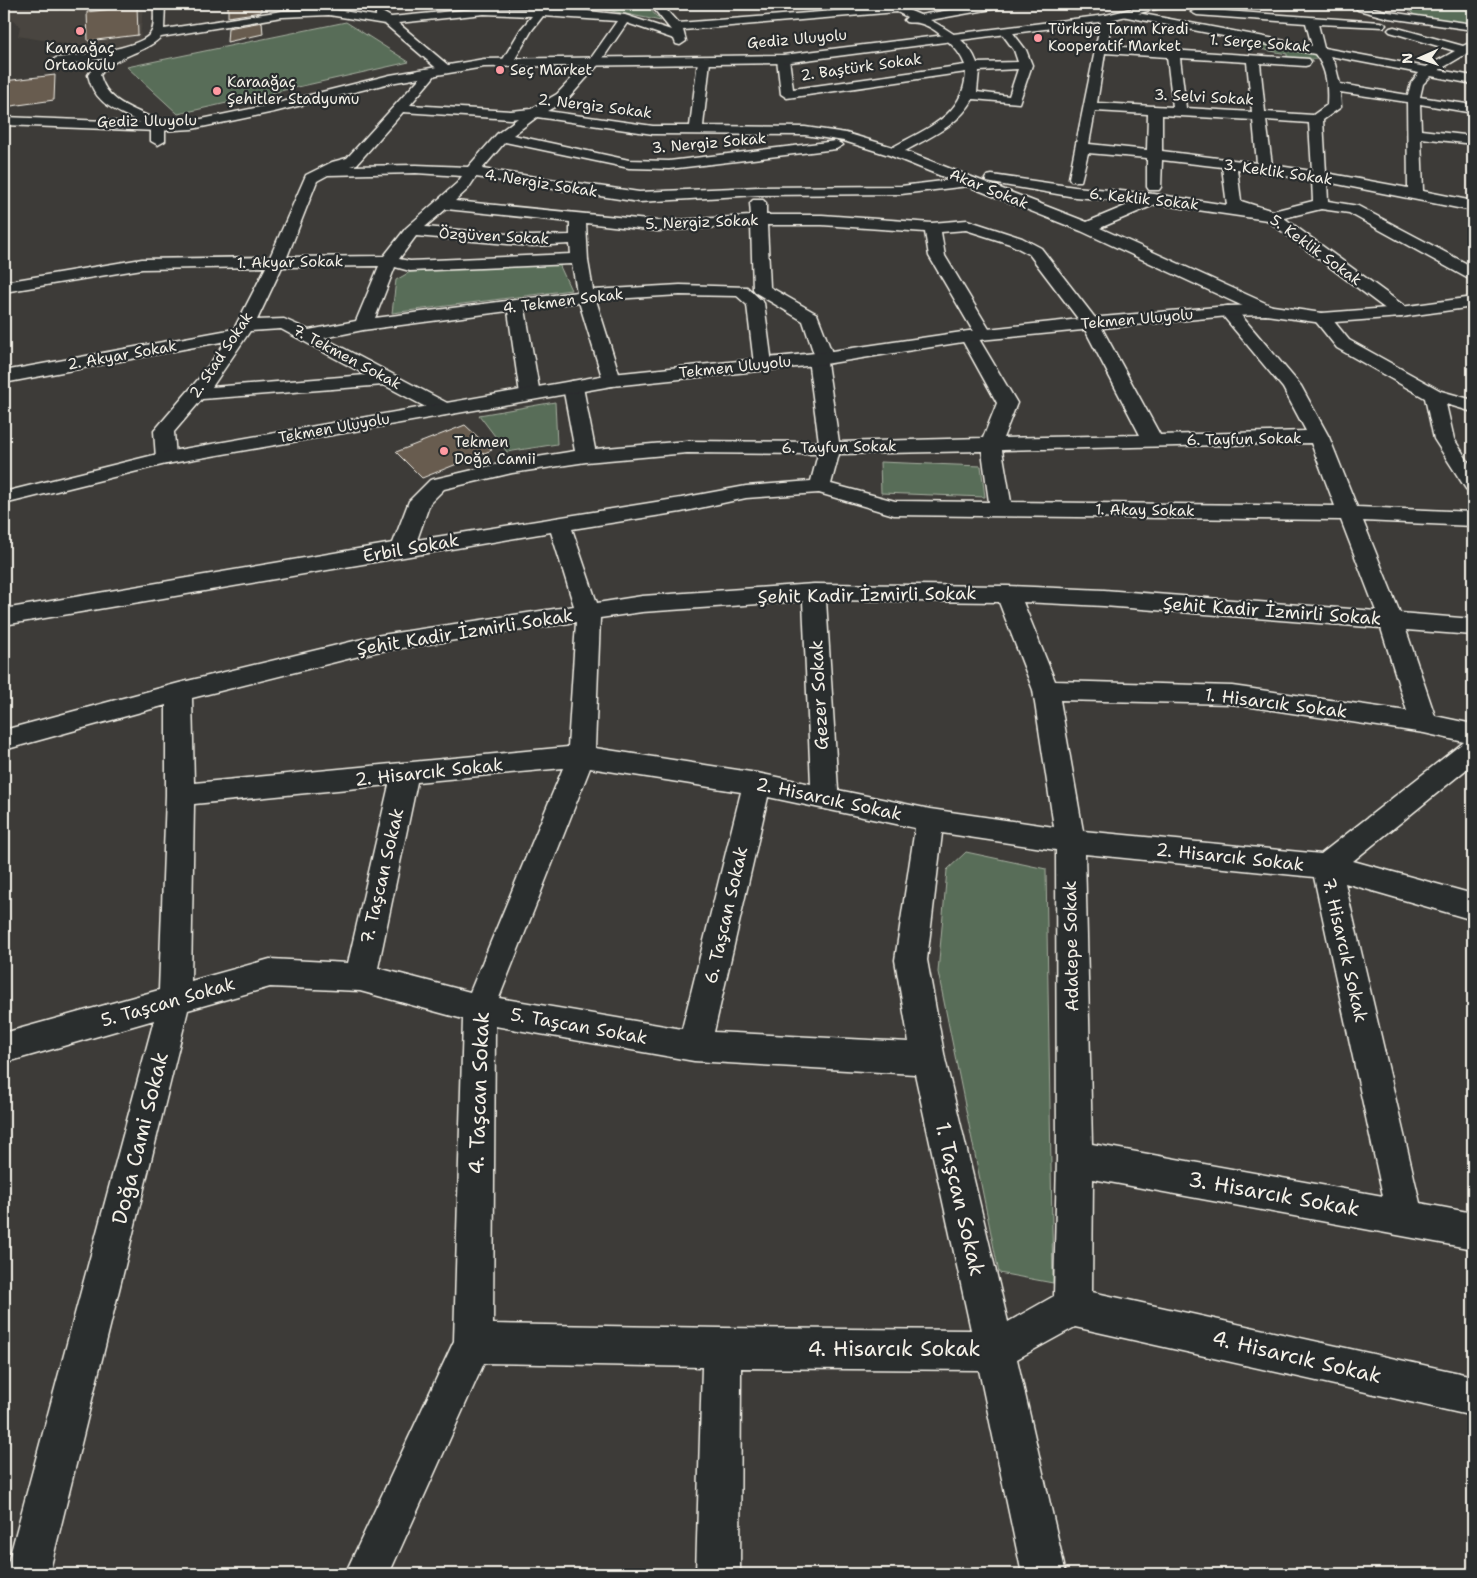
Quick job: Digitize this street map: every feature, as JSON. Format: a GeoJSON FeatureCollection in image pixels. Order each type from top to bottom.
{"type":"FeatureCollection","features":[{"type":"Feature","properties":{"kind":"street"},"geometry":{"type":"LineString","coordinates":[[154,136],[150,120],[122,110],[110,102],[100,93],[94,82],[94,75],[100,67],[150,41],[156,34],[163,18],[159,4]]}},
{"type":"Feature","properties":{"kind":"street"},"geometry":{"type":"LineString","coordinates":[[224,11],[289,4]]}},
{"type":"Feature","properties":{"kind":"street"},"geometry":{"type":"LineString","coordinates":[[471,4],[484,11]]}},
{"type":"Feature","properties":{"kind":"street"},"geometry":{"type":"LineString","coordinates":[[655,4],[678,32],[677,62]]}},
{"type":"Feature","properties":{"kind":"street"},"geometry":{"type":"LineString","coordinates":[[789,5],[813,4]]}},
{"type":"Feature","properties":{"kind":"street"},"geometry":{"type":"LineString","coordinates":[[851,4],[860,11]]}},
{"type":"Feature","properties":{"kind":"street"},"geometry":{"type":"LineString","coordinates":[[931,4],[948,14]]}},
{"type":"Feature","properties":{"kind":"street"},"geometry":{"type":"LineString","coordinates":[[900,22],[1002,4]]}},
{"type":"Feature","properties":{"kind":"street"},"geometry":{"type":"LineString","coordinates":[[1067,5],[1089,4]]}},
{"type":"Feature","properties":{"kind":"street","name":"Gediz Uluyolu"},"geometry":{"type":"LineString","coordinates":[[154,136],[390,79],[484,63],[508,61],[595,60],[677,62],[783,59],[1106,18],[1164,4]]}},
{"type":"Feature","properties":{"kind":"street"},"geometry":{"type":"LineString","coordinates":[[1348,4],[1389,15],[1473,27]]}},
{"type":"Feature","properties":{"kind":"street"},"geometry":{"type":"LineString","coordinates":[[1349,56],[1389,15],[1408,4]]}},
{"type":"Feature","properties":{"kind":"street"},"geometry":{"type":"LineString","coordinates":[[156,34],[282,14],[329,12],[388,21],[484,11],[541,8],[625,18],[678,32],[755,31]]}},
{"type":"Feature","properties":{"kind":"street"},"geometry":{"type":"LineString","coordinates":[[508,61],[541,8]]}},
{"type":"Feature","properties":{"kind":"street"},"geometry":{"type":"LineString","coordinates":[[678,32],[757,19],[899,8],[920,19],[953,38],[970,56],[974,67],[974,77],[969,95],[961,108],[942,123],[894,152]]}},
{"type":"Feature","properties":{"kind":"street"},"geometry":{"type":"LineString","coordinates":[[746,9],[757,19]]}},
{"type":"Feature","properties":{"kind":"street"},"geometry":{"type":"LineString","coordinates":[[1148,9],[1380,25],[1471,49]]}},
{"type":"Feature","properties":{"kind":"street"},"geometry":{"type":"LineString","coordinates":[[378,12],[438,71]]}},
{"type":"Feature","properties":{"kind":"street"},"geometry":{"type":"LineString","coordinates":[[1127,14],[1473,80]]}},
{"type":"Feature","properties":{"kind":"street"},"geometry":{"type":"LineString","coordinates":[[362,325],[389,261],[412,231],[463,186],[472,172],[502,136],[534,113],[562,97],[595,60],[625,18]]}},
{"type":"Feature","properties":{"kind":"street"},"geometry":{"type":"LineString","coordinates":[[1076,178],[1106,18]]}},
{"type":"Feature","properties":{"kind":"street"},"geometry":{"type":"LineString","coordinates":[[1311,20],[1319,50],[1329,64],[1334,87],[1334,107],[1316,119],[1321,204],[1354,209],[1473,274]]}},
{"type":"Feature","properties":{"kind":"street"},"geometry":{"type":"LineString","coordinates":[[510,29],[527,29]]}},
{"type":"Feature","properties":{"kind":"street"},"geometry":{"type":"LineString","coordinates":[[969,95],[1014,100],[1026,65],[1021,50],[1006,31]]}},
{"type":"Feature","properties":{"kind":"street"},"geometry":{"type":"LineString","coordinates":[[56,62],[135,48]]}},
{"type":"Feature","properties":{"kind":"street","name":"1. Serçe Sokak"},"geometry":{"type":"LineString","coordinates":[[1100,49],[1329,64]]}},
{"type":"Feature","properties":{"kind":"street"},"geometry":{"type":"LineString","coordinates":[[1416,194],[1412,100],[1417,83],[1428,71],[1471,49]]}},
{"type":"Feature","properties":{"kind":"street"},"geometry":{"type":"LineString","coordinates":[[1173,54],[1180,112]]}},
{"type":"Feature","properties":{"kind":"street","name":"2. Baştürk Sokak"},"geometry":{"type":"LineString","coordinates":[[783,59],[787,94],[974,67]]}},
{"type":"Feature","properties":{"kind":"street"},"geometry":{"type":"LineString","coordinates":[[1253,59],[1264,169]]}},
{"type":"Feature","properties":{"kind":"street"},"geometry":{"type":"LineString","coordinates":[[696,130],[704,61]]}},
{"type":"Feature","properties":{"kind":"street"},"geometry":{"type":"LineString","coordinates":[[974,67],[1026,65]]}},
{"type":"Feature","properties":{"kind":"street","name":"Gediz Uluyolu"},"geometry":{"type":"LineString","coordinates":[[327,109],[399,87],[438,71]]}},
{"type":"Feature","properties":{"kind":"street","name":"2. Stad Sokak"},"geometry":{"type":"LineString","coordinates":[[166,458],[164,431],[197,394],[242,329],[277,262],[311,178],[352,161],[400,108],[438,71]]}},
{"type":"Feature","properties":{"kind":"street"},"geometry":{"type":"LineString","coordinates":[[1334,87],[1473,109]]}},
{"type":"Feature","properties":{"kind":"street","name":"3. Selvi Sokak"},"geometry":{"type":"LineString","coordinates":[[1090,107],[1316,119]]}},
{"type":"Feature","properties":{"kind":"street","name":"2. Nergiz Sokak"},"geometry":{"type":"LineString","coordinates":[[400,108],[511,115],[534,113],[629,128],[696,130]]}},
{"type":"Feature","properties":{"kind":"street"},"geometry":{"type":"LineString","coordinates":[[1087,228],[1154,193],[1155,110]]}},
{"type":"Feature","properties":{"kind":"street","name":"Gediz Uluyolu"},"geometry":{"type":"LineString","coordinates":[[4,121],[154,136],[173,140]]}},
{"type":"Feature","properties":{"kind":"street","name":"Akar Sokak"},"geometry":{"type":"LineString","coordinates":[[696,130],[805,131],[861,142],[894,152],[1087,228],[1266,310]]}},
{"type":"Feature","properties":{"kind":"street"},"geometry":{"type":"LineString","coordinates":[[4,132],[69,137]]}},
{"type":"Feature","properties":{"kind":"street"},"geometry":{"type":"LineString","coordinates":[[1414,132],[1473,140]]}},
{"type":"Feature","properties":{"kind":"street","name":"3. Nergiz Sokak"},"geometry":{"type":"LineString","coordinates":[[502,136],[629,164],[669,165],[744,158],[861,142]]}},
{"type":"Feature","properties":{"kind":"street","name":"3. Keklik Sokak"},"geometry":{"type":"LineString","coordinates":[[1082,148],[1154,154],[1319,177],[1473,206]]}},
{"type":"Feature","properties":{"kind":"street"},"geometry":{"type":"LineString","coordinates":[[744,158],[758,191],[762,289],[811,318],[821,358],[830,448],[820,487]]}},
{"type":"Feature","properties":{"kind":"street","name":"5. Keklik Sokak"},"geometry":{"type":"LineString","coordinates":[[1230,164],[1234,204],[1272,216],[1401,312]]}},
{"type":"Feature","properties":{"kind":"street","name":"4. Nergiz Sokak"},"geometry":{"type":"LineString","coordinates":[[324,171],[416,169],[472,172],[639,197],[758,191],[901,190],[970,182]]}},
{"type":"Feature","properties":{"kind":"street","name":"6. Keklik Sokak"},"geometry":{"type":"LineString","coordinates":[[938,169],[1075,192],[1154,193],[1272,216],[1321,204]]}},
{"type":"Feature","properties":{"kind":"street","name":"5. Nergiz Sokak"},"geometry":{"type":"LineString","coordinates":[[442,204],[658,226],[758,220],[822,220],[932,228],[967,224],[1016,241],[1035,251],[1090,323],[1154,440]]}},
{"type":"Feature","properties":{"kind":"street"},"geometry":{"type":"LineString","coordinates":[[578,218],[578,259],[585,296],[612,380]]}},
{"type":"Feature","properties":{"kind":"street"},"geometry":{"type":"LineString","coordinates":[[932,228],[937,256],[976,335],[1006,403],[991,443],[1001,509]]}},
{"type":"Feature","properties":{"kind":"street","name":"Özgüven Sokak"},"geometry":{"type":"LineString","coordinates":[[412,231],[531,241],[577,239]]}},
{"type":"Feature","properties":{"kind":"street","name":"1. Akyar Sokak"},"geometry":{"type":"LineString","coordinates":[[4,287],[142,264],[389,261],[410,266],[578,259]]}},
{"type":"Feature","properties":{"kind":"street","name":"4. Tekmen Sokak"},"geometry":{"type":"LineString","coordinates":[[307,336],[362,325],[585,296],[680,290],[741,291],[755,303],[763,364]]}},
{"type":"Feature","properties":{"kind":"street","name":"Tekmen Uluyolu"},"geometry":{"type":"LineString","coordinates":[[4,498],[166,458],[612,380],[821,358],[976,335],[1090,323],[1228,311],[1266,310],[1322,318],[1401,312],[1473,302]]}},
{"type":"Feature","properties":{"kind":"street"},"geometry":{"type":"LineString","coordinates":[[516,306],[530,394]]}},
{"type":"Feature","properties":{"kind":"street"},"geometry":{"type":"LineString","coordinates":[[1228,311],[1291,386],[1318,437],[1391,620],[1424,723]]}},
{"type":"Feature","properties":{"kind":"street"},"geometry":{"type":"LineString","coordinates":[[1322,318],[1343,344],[1434,395],[1473,406]]}},
{"type":"Feature","properties":{"kind":"street","name":"7. Tekmen Sokak"},"geometry":{"type":"LineString","coordinates":[[242,329],[284,324],[444,409]]}},
{"type":"Feature","properties":{"kind":"street","name":"2. Akyar Sokak"},"geometry":{"type":"LineString","coordinates":[[4,377],[242,329]]}},
{"type":"Feature","properties":{"kind":"street"},"geometry":{"type":"LineString","coordinates":[[197,394],[387,379]]}},
{"type":"Feature","properties":{"kind":"street"},"geometry":{"type":"LineString","coordinates":[[573,387],[586,456]]}},
{"type":"Feature","properties":{"kind":"street"},"geometry":{"type":"LineString","coordinates":[[1434,395],[1444,439],[1473,485]]}},
{"type":"Feature","properties":{"kind":"street","name":"6. Tayfun Sokak"},"geometry":{"type":"LineString","coordinates":[[402,549],[420,501],[437,484],[512,467],[586,456],[687,447],[830,448],[1318,437]]}},
{"type":"Feature","properties":{"kind":"street","name":"1. Akay Sokak"},"geometry":{"type":"LineString","coordinates":[[820,487],[894,508],[1313,512],[1473,519]]}},
{"type":"Feature","properties":{"kind":"street","name":"Erbil Sokak"},"geometry":{"type":"LineString","coordinates":[[4,617],[559,523],[681,505],[746,492],[820,487]]}},
{"type":"Feature","properties":{"kind":"street","name":"4. Taşcan Sokak"},"geometry":{"type":"LineString","coordinates":[[367,1574],[473,1343],[479,1008],[581,756],[588,612],[559,523]]}},
{"type":"Feature","properties":{"kind":"street","name":"Şehit Kadir İzmirli Sokak"},"geometry":{"type":"LineString","coordinates":[[4,740],[179,692],[375,644],[642,604],[814,592],[1008,594],[1104,598],[1473,627]]}},
{"type":"Feature","properties":{"kind":"street","name":"Gezer Sokak"},"geometry":{"type":"LineString","coordinates":[[814,592],[825,798]]}},
{"type":"Feature","properties":{"kind":"street","name":"Adatepe Sokak"},"geometry":{"type":"LineString","coordinates":[[1008,594],[1046,690],[1070,841],[1075,1158],[1072,1307]]}},
{"type":"Feature","properties":{"kind":"street","name":"1. Hisarcık Sokak"},"geometry":{"type":"LineString","coordinates":[[1046,690],[1232,695],[1424,723],[1473,734]]}},
{"type":"Feature","properties":{"kind":"street","name":"Doğa Cami Sokak"},"geometry":{"type":"LineString","coordinates":[[27,1574],[175,1000],[180,795],[179,692]]}},
{"type":"Feature","properties":{"kind":"street","name":"7. Hisarcık Sokak"},"geometry":{"type":"LineString","coordinates":[[1406,1219],[1326,866],[1473,749]]}},
{"type":"Feature","properties":{"kind":"street","name":"2. Hisarcık Sokak"},"geometry":{"type":"LineString","coordinates":[[180,795],[405,775],[581,756],[757,784],[930,820],[1070,841],[1326,866],[1473,908]]}},
{"type":"Feature","properties":{"kind":"street","name":"7. Taşcan Sokak"},"geometry":{"type":"LineString","coordinates":[[360,977],[405,775]]}},
{"type":"Feature","properties":{"kind":"street","name":"6. Taşcan Sokak"},"geometry":{"type":"LineString","coordinates":[[694,1046],[757,784]]}},
{"type":"Feature","properties":{"kind":"street","name":"1. Taşcan Sokak"},"geometry":{"type":"LineString","coordinates":[[930,820],[911,960],[928,1059],[1044,1574]]}},
{"type":"Feature","properties":{"kind":"street","name":"5. Taşcan Sokak"},"geometry":{"type":"LineString","coordinates":[[4,1048],[270,973],[360,977],[479,1008],[694,1046],[928,1059]]}},
{"type":"Feature","properties":{"kind":"street","name":"3. Hisarcık Sokak"},"geometry":{"type":"LineString","coordinates":[[1075,1158],[1473,1231]]}},
{"type":"Feature","properties":{"kind":"street","name":"4. Hisarcık Sokak"},"geometry":{"type":"LineString","coordinates":[[473,1343],[722,1348],[995,1350],[1072,1307],[1473,1396]]}},
{"type":"Feature","properties":{"kind":"street"},"geometry":{"type":"LineString","coordinates":[[718,1574],[722,1348]]}},
{"type":"Feature","properties":{"kind":"shaded area","name":"Karaağaç Ortaokulu"},"geometry":{"type":"Polygon","coordinates":[[[4,4],[56,4],[60,11],[143,4],[140,43],[108,51],[18,36],[20,26],[4,12],[4,4]]]}},
{"type":"Feature","properties":{"kind":"green space"},"geometry":{"type":"Polygon","coordinates":[[[645,4],[661,21],[597,8],[645,4]]]}},
{"type":"Feature","properties":{"kind":"green space"},"geometry":{"type":"Polygon","coordinates":[[[1421,4],[1473,4],[1473,24],[1416,16],[1407,9],[1421,4]]]}},
{"type":"Feature","properties":{"kind":"green space","name":"Karaağaç Şehitler Stadyumu"},"geometry":{"type":"Polygon","coordinates":[[[346,22],[409,62],[178,114],[127,67],[346,22]]]}},
{"type":"Feature","properties":{"kind":"green space"},"geometry":{"type":"Polygon","coordinates":[[[1263,44],[1315,53],[1318,59],[1287,60],[1287,54],[1260,49],[1263,44]]]}},
{"type":"Feature","properties":{"kind":"green space"},"geometry":{"type":"Polygon","coordinates":[[[558,262],[571,290],[392,313],[396,280],[410,272],[558,262]]]}},
{"type":"Feature","properties":{"kind":"green space"},"geometry":{"type":"Polygon","coordinates":[[[555,402],[557,444],[507,452],[479,415],[555,402]]]}},
{"type":"Feature","properties":{"kind":"green space"},"geometry":{"type":"Polygon","coordinates":[[[880,462],[981,466],[985,497],[881,493],[880,462]]]}},
{"type":"Feature","properties":{"kind":"green space"},"geometry":{"type":"Polygon","coordinates":[[[966,852],[1046,869],[1053,1283],[999,1273],[938,972],[947,870],[966,852]]]}},
{"type":"Feature","properties":{"kind":"building"},"geometry":{"type":"Polygon","coordinates":[[[228,4],[261,4],[261,12],[228,17],[228,4]]]}},
{"type":"Feature","properties":{"kind":"building"},"geometry":{"type":"Polygon","coordinates":[[[137,6],[138,35],[88,41],[87,12],[137,6]]]}},
{"type":"Feature","properties":{"kind":"building"},"geometry":{"type":"Polygon","coordinates":[[[262,22],[263,34],[227,42],[228,28],[262,22]]]}},
{"type":"Feature","properties":{"kind":"building"},"geometry":{"type":"Polygon","coordinates":[[[55,75],[54,100],[4,107],[4,81],[55,75]]]}},
{"type":"Feature","properties":{"kind":"building","name":"Tekmen Doğa Camii"},"geometry":{"type":"Polygon","coordinates":[[[465,425],[492,450],[422,478],[396,452],[465,425]]]}},
{"type":"Feature","properties":{"kind":"place","name":"Karaağaç Ortaokulu"},"geometry":{"type":"Point","coordinates":[80,31]}},
{"type":"Feature","properties":{"kind":"place","name":"Türkiye Tarım Kredi Kooperatif Market"},"geometry":{"type":"Point","coordinates":[1038,38]}},
{"type":"Feature","properties":{"kind":"place","name":"Seç Market"},"geometry":{"type":"Point","coordinates":[500,70]}},
{"type":"Feature","properties":{"kind":"place","name":"Karaağaç Şehitler Stadyumu"},"geometry":{"type":"Point","coordinates":[217,91]}},
{"type":"Feature","properties":{"kind":"place","name":"Tekmen Doğa Camii"},"geometry":{"type":"Point","coordinates":[444,451]}}]}
